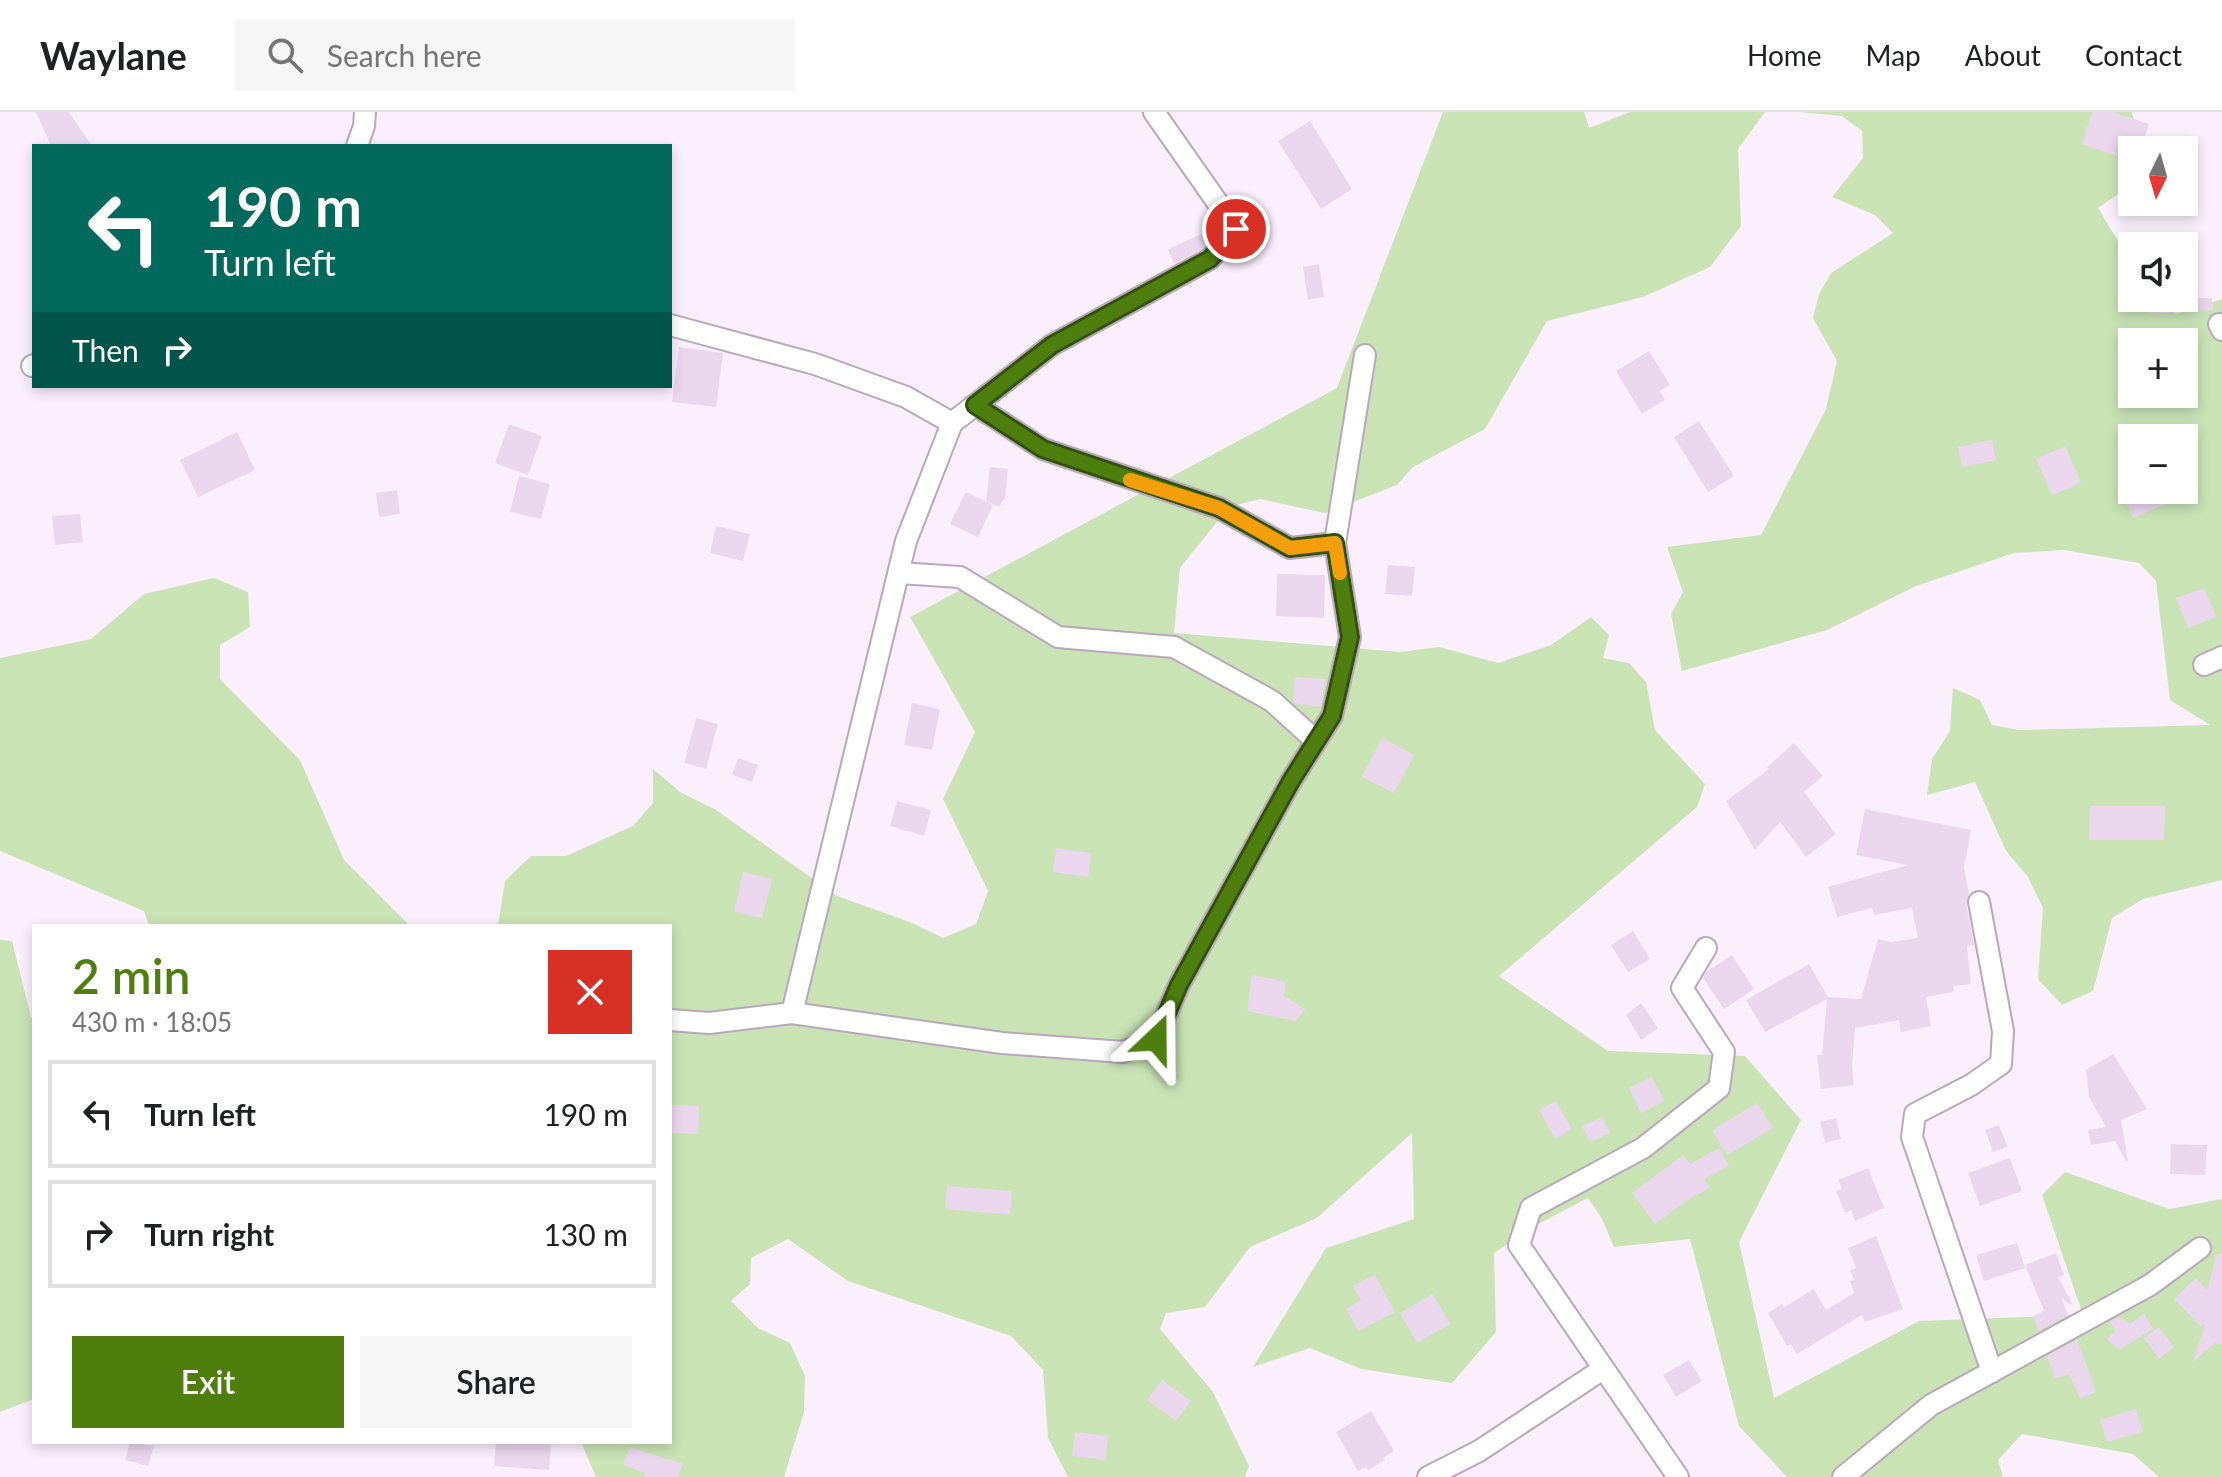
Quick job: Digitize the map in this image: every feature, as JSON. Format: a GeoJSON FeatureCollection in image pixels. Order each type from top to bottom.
{"type":"FeatureCollection","features":[{"type":"Feature","properties":{"kind":"street"},"geometry":{"type":"LineString","coordinates":[[357,144],[365,112]]}},
{"type":"Feature","properties":{"kind":"street"},"geometry":{"type":"LineString","coordinates":[[792,1013],[906,541],[952,423],[1052,345],[1210,259],[1236,229],[1154,112]]}},
{"type":"Feature","properties":{"kind":"street"},"geometry":{"type":"LineString","coordinates":[[672,326],[815,364],[906,397],[952,423]]}},
{"type":"Feature","properties":{"kind":"street"},"geometry":{"type":"LineString","coordinates":[[672,1020],[709,1023],[792,1013],[1002,1043],[1123,1052],[1156,1039],[1179,985],[1291,781],[1332,716],[1350,637],[1335,543],[1365,355]]}},
{"type":"Feature","properties":{"kind":"street"},"geometry":{"type":"LineString","coordinates":[[975,405],[1043,449],[1219,508],[1290,548],[1335,543]]}},
{"type":"Feature","properties":{"kind":"street"},"geometry":{"type":"LineString","coordinates":[[899,573],[960,577],[1058,637],[1174,647],[1272,701],[1316,741]]}},
{"type":"Feature","properties":{"kind":"street"},"geometry":{"type":"LineString","coordinates":[[1979,902],[2003,1031],[2001,1064],[1971,1085],[1915,1114],[1912,1137],[1992,1372]]}},
{"type":"Feature","properties":{"kind":"street"},"geometry":{"type":"LineString","coordinates":[[1678,1477],[1519,1245],[1531,1208],[1643,1148],[1719,1088],[1724,1052],[1682,988],[1706,948]]}},
{"type":"Feature","properties":{"kind":"street"},"geometry":{"type":"LineString","coordinates":[[1843,1477],[1931,1405],[2150,1285],[2200,1248]]}},
{"type":"Feature","properties":{"kind":"street"},"geometry":{"type":"LineString","coordinates":[[1428,1477],[1479,1451],[1603,1369]]}},
{"type":"Feature","properties":{"kind":"green space"},"geometry":{"type":"Polygon","coordinates":[[[1443,112],[1584,112],[1589,128],[1630,112],[1765,112],[1738,149],[1741,226],[1710,267],[1643,297],[1547,321],[1485,429],[1413,467],[1397,485],[1325,513],[1260,499],[1229,507],[1180,568],[1174,633],[1400,652],[1439,647],[1498,663],[1551,645],[1591,617],[1609,635],[1603,658],[1629,663],[1646,682],[1655,730],[1705,784],[1697,807],[1499,976],[1608,1051],[1745,1056],[1801,1120],[1739,1242],[1774,1398],[1919,1321],[2083,1315],[2042,1195],[2065,1172],[2169,1209],[2222,1199],[2222,1477],[2159,1477],[2133,1454],[2022,1434],[1998,1460],[2003,1477],[1787,1477],[1739,1426],[1690,1239],[1614,1247],[1602,1219],[1588,1198],[1542,1222],[1494,1253],[1496,1332],[1452,1383],[1361,1369],[1310,1348],[1253,1367],[1326,1248],[1414,1219],[1412,1133],[1317,1218],[1250,1247],[1205,1307],[1166,1313],[1160,1329],[1213,1392],[1249,1466],[1245,1477],[1068,1477],[1048,1438],[1043,1370],[1011,1336],[848,1281],[788,1239],[751,1258],[750,1284],[731,1301],[758,1328],[790,1343],[805,1376],[804,1412],[784,1477],[596,1477],[582,1444],[672,1444],[672,924],[498,924],[505,881],[531,856],[566,856],[633,826],[653,803],[653,769],[680,792],[716,810],[837,896],[910,922],[943,938],[976,924],[988,891],[943,799],[975,732],[910,617],[1337,388],[1443,112]]]}},
{"type":"Feature","properties":{"kind":"green space"},"geometry":{"type":"Polygon","coordinates":[[[1800,112],[2132,112],[2136,136],[2118,136],[2118,194],[2098,208],[2118,241],[2118,312],[2198,312],[2198,307],[2222,299],[2222,880],[2143,899],[2112,918],[2093,991],[2062,1005],[2038,979],[2043,908],[2028,877],[2006,851],[1975,782],[1927,795],[1932,759],[1950,731],[1953,688],[1980,700],[1992,725],[2018,730],[2210,725],[2170,700],[2156,581],[2139,563],[2064,550],[2014,553],[1916,586],[1827,630],[1682,671],[1671,614],[1683,592],[1667,547],[1761,535],[1826,409],[1837,361],[1813,318],[1819,294],[1831,273],[1893,233],[1875,215],[1832,197],[1863,158],[1862,131],[1842,116],[1800,112]]]}},
{"type":"Feature","properties":{"kind":"green space"},"geometry":{"type":"Polygon","coordinates":[[[214,578],[248,592],[250,627],[220,645],[220,679],[300,760],[344,860],[408,924],[148,924],[144,911],[0,851],[0,658],[91,639],[144,594],[214,578]]]}},
{"type":"Feature","properties":{"kind":"green space"},"geometry":{"type":"Polygon","coordinates":[[[0,940],[12,941],[32,1017],[32,1400],[0,1412],[0,940]]]}},
{"type":"Feature","properties":{"kind":"building"},"geometry":{"type":"Polygon","coordinates":[[[36,112],[69,112],[91,144],[50,144],[36,112]]]}},
{"type":"Feature","properties":{"kind":"building"},"geometry":{"type":"Polygon","coordinates":[[[2092,112],[2112,112],[2149,124],[2145,136],[2118,136],[2118,156],[2082,144],[2092,112]]]}},
{"type":"Feature","properties":{"kind":"building"},"geometry":{"type":"Polygon","coordinates":[[[1310,121],[1352,189],[1321,209],[1278,141],[1310,121]]]}},
{"type":"Feature","properties":{"kind":"building"},"geometry":{"type":"Polygon","coordinates":[[[1206,232],[1209,240],[1202,249],[1174,264],[1168,249],[1206,232]]]}},
{"type":"Feature","properties":{"kind":"building"},"geometry":{"type":"Polygon","coordinates":[[[1319,264],[1324,297],[1308,300],[1303,267],[1319,264]]]}},
{"type":"Feature","properties":{"kind":"building"},"geometry":{"type":"Polygon","coordinates":[[[2198,298],[2212,298],[2213,310],[2198,311],[2198,298]]]}},
{"type":"Feature","properties":{"kind":"building"},"geometry":{"type":"Polygon","coordinates":[[[679,347],[723,353],[716,407],[672,402],[679,347]]]}},
{"type":"Feature","properties":{"kind":"building"},"geometry":{"type":"Polygon","coordinates":[[[1649,351],[1670,385],[1660,391],[1665,400],[1642,414],[1616,371],[1649,351]]]}},
{"type":"Feature","properties":{"kind":"building"},"geometry":{"type":"Polygon","coordinates":[[[1699,421],[1734,476],[1708,492],[1674,437],[1699,421]]]}},
{"type":"Feature","properties":{"kind":"building"},"geometry":{"type":"Polygon","coordinates":[[[509,424],[542,436],[528,475],[495,463],[509,424]]]}},
{"type":"Feature","properties":{"kind":"building"},"geometry":{"type":"Polygon","coordinates":[[[237,432],[255,470],[198,497],[180,460],[237,432]]]}},
{"type":"Feature","properties":{"kind":"building"},"geometry":{"type":"Polygon","coordinates":[[[1992,440],[1996,460],[1962,467],[1958,447],[1992,440]]]}},
{"type":"Feature","properties":{"kind":"building"},"geometry":{"type":"Polygon","coordinates":[[[2065,446],[2081,483],[2052,495],[2036,459],[2065,446]]]}},
{"type":"Feature","properties":{"kind":"building"},"geometry":{"type":"Polygon","coordinates":[[[990,467],[1008,469],[1005,498],[999,507],[986,501],[990,467]]]}},
{"type":"Feature","properties":{"kind":"building"},"geometry":{"type":"Polygon","coordinates":[[[519,476],[550,484],[541,519],[510,512],[519,476]]]}},
{"type":"Feature","properties":{"kind":"building"},"geometry":{"type":"Polygon","coordinates":[[[397,490],[400,514],[379,517],[376,493],[397,490]]]}},
{"type":"Feature","properties":{"kind":"building"},"geometry":{"type":"Polygon","coordinates":[[[966,492],[993,505],[978,537],[950,524],[966,492]]]}},
{"type":"Feature","properties":{"kind":"building"},"geometry":{"type":"Polygon","coordinates":[[[2127,504],[2166,504],[2133,518],[2127,504]]]}},
{"type":"Feature","properties":{"kind":"building"},"geometry":{"type":"Polygon","coordinates":[[[80,514],[83,542],[55,545],[52,516],[80,514]]]}},
{"type":"Feature","properties":{"kind":"building"},"geometry":{"type":"Polygon","coordinates":[[[716,526],[750,534],[743,561],[710,553],[716,526]]]}},
{"type":"Feature","properties":{"kind":"building"},"geometry":{"type":"Polygon","coordinates":[[[1388,565],[1415,567],[1412,596],[1385,594],[1388,565]]]}},
{"type":"Feature","properties":{"kind":"building"},"geometry":{"type":"Polygon","coordinates":[[[1277,574],[1325,575],[1324,618],[1276,616],[1277,574]]]}},
{"type":"Feature","properties":{"kind":"building"},"geometry":{"type":"Polygon","coordinates":[[[2204,588],[2216,617],[2188,628],[2176,598],[2204,588]]]}},
{"type":"Feature","properties":{"kind":"building"},"geometry":{"type":"Polygon","coordinates":[[[1295,677],[1326,679],[1321,707],[1293,703],[1295,677]]]}},
{"type":"Feature","properties":{"kind":"building"},"geometry":{"type":"Polygon","coordinates":[[[912,703],[940,709],[932,750],[904,745],[912,703]]]}},
{"type":"Feature","properties":{"kind":"building"},"geometry":{"type":"Polygon","coordinates":[[[696,718],[718,724],[706,769],[684,763],[696,718]]]}},
{"type":"Feature","properties":{"kind":"building"},"geometry":{"type":"Polygon","coordinates":[[[1382,738],[1414,755],[1394,793],[1362,777],[1382,738]]]}},
{"type":"Feature","properties":{"kind":"building"},"geometry":{"type":"Polygon","coordinates":[[[1794,743],[1823,776],[1804,792],[1836,834],[1806,857],[1780,822],[1755,850],[1726,801],[1769,769],[1767,767],[1794,743]]]}},
{"type":"Feature","properties":{"kind":"building"},"geometry":{"type":"Polygon","coordinates":[[[738,758],[758,765],[752,782],[732,775],[738,758]]]}},
{"type":"Feature","properties":{"kind":"building"},"geometry":{"type":"Polygon","coordinates":[[[897,801],[931,810],[924,836],[890,826],[897,801]]]}},
{"type":"Feature","properties":{"kind":"building"},"geometry":{"type":"Polygon","coordinates":[[[2090,806],[2165,806],[2164,840],[2089,840],[2090,806]]]}},
{"type":"Feature","properties":{"kind":"building"},"geometry":{"type":"Polygon","coordinates":[[[1865,809],[1971,830],[1964,867],[1969,894],[1966,904],[1974,945],[1967,946],[1971,984],[1953,986],[1954,992],[1926,997],[1931,1026],[1901,1032],[1899,1020],[1855,1028],[1854,1085],[1821,1089],[1817,1055],[1822,1055],[1827,999],[1765,1032],[1746,1000],[1809,964],[1828,997],[1861,999],[1878,939],[1890,942],[1918,938],[1912,908],[1874,915],[1872,908],[1837,917],[1828,887],[1908,865],[1856,855],[1865,809]]]}},
{"type":"Feature","properties":{"kind":"building"},"geometry":{"type":"Polygon","coordinates":[[[1056,848],[1091,853],[1088,877],[1053,872],[1056,848]]]}},
{"type":"Feature","properties":{"kind":"building"},"geometry":{"type":"Polygon","coordinates":[[[743,872],[772,879],[762,918],[734,912],[743,872]]]}},
{"type":"Feature","properties":{"kind":"building"},"geometry":{"type":"Polygon","coordinates":[[[1633,931],[1650,959],[1628,972],[1611,945],[1633,931]]]}},
{"type":"Feature","properties":{"kind":"building"},"geometry":{"type":"Polygon","coordinates":[[[1732,955],[1754,989],[1724,1009],[1703,978],[1707,971],[1732,955]]]}},
{"type":"Feature","properties":{"kind":"building"},"geometry":{"type":"Polygon","coordinates":[[[1252,975],[1286,982],[1284,996],[1305,1009],[1296,1021],[1247,1011],[1252,975]]]}},
{"type":"Feature","properties":{"kind":"building"},"geometry":{"type":"Polygon","coordinates":[[[1641,1003],[1658,1028],[1641,1040],[1626,1015],[1641,1003]]]}},
{"type":"Feature","properties":{"kind":"building"},"geometry":{"type":"Polygon","coordinates":[[[2113,1054],[2147,1109],[2121,1120],[2126,1161],[2115,1141],[2091,1145],[2088,1130],[2106,1127],[2089,1097],[2086,1070],[2113,1054]]]}},
{"type":"Feature","properties":{"kind":"building"},"geometry":{"type":"Polygon","coordinates":[[[1652,1077],[1664,1101],[1641,1113],[1629,1088],[1652,1077]]]}},
{"type":"Feature","properties":{"kind":"building"},"geometry":{"type":"Polygon","coordinates":[[[1556,1101],[1572,1129],[1555,1139],[1539,1110],[1556,1101]]]}},
{"type":"Feature","properties":{"kind":"building"},"geometry":{"type":"Polygon","coordinates":[[[1757,1103],[1773,1128],[1727,1155],[1712,1130],[1757,1103]]]}},
{"type":"Feature","properties":{"kind":"building"},"geometry":{"type":"Polygon","coordinates":[[[672,1105],[699,1106],[698,1134],[672,1133],[672,1105]]]}},
{"type":"Feature","properties":{"kind":"building"},"geometry":{"type":"Polygon","coordinates":[[[1602,1117],[1610,1133],[1590,1142],[1582,1126],[1602,1117]]]}},
{"type":"Feature","properties":{"kind":"building"},"geometry":{"type":"Polygon","coordinates":[[[1836,1118],[1841,1139],[1825,1143],[1820,1122],[1836,1118]]]}},
{"type":"Feature","properties":{"kind":"building"},"geometry":{"type":"Polygon","coordinates":[[[1999,1125],[2008,1147],[1993,1152],[1985,1130],[1999,1125]]]}},
{"type":"Feature","properties":{"kind":"building"},"geometry":{"type":"Polygon","coordinates":[[[2171,1144],[2207,1145],[2205,1175],[2170,1174],[2171,1144]]]}},
{"type":"Feature","properties":{"kind":"building"},"geometry":{"type":"Polygon","coordinates":[[[1719,1148],[1729,1166],[1704,1179],[1710,1188],[1655,1224],[1632,1193],[1683,1155],[1690,1164],[1719,1148]]]}},
{"type":"Feature","properties":{"kind":"building"},"geometry":{"type":"Polygon","coordinates":[[[2010,1158],[2022,1191],[1980,1206],[1968,1173],[2010,1158]]]}},
{"type":"Feature","properties":{"kind":"building"},"geometry":{"type":"Polygon","coordinates":[[[1868,1168],[1884,1208],[1855,1221],[1851,1210],[1845,1213],[1836,1191],[1842,1189],[1838,1180],[1868,1168]]]}},
{"type":"Feature","properties":{"kind":"building"},"geometry":{"type":"Polygon","coordinates":[[[947,1186],[1012,1191],[1010,1215],[945,1209],[947,1186]]]}},
{"type":"Feature","properties":{"kind":"building"},"geometry":{"type":"Polygon","coordinates":[[[1876,1236],[1903,1309],[1865,1322],[1862,1315],[1797,1354],[1791,1344],[1787,1346],[1768,1313],[1814,1289],[1826,1310],[1854,1293],[1850,1270],[1856,1268],[1848,1248],[1876,1236]]]}},
{"type":"Feature","properties":{"kind":"building"},"geometry":{"type":"Polygon","coordinates":[[[2017,1243],[2025,1268],[1984,1281],[1976,1255],[2017,1243]]]}},
{"type":"Feature","properties":{"kind":"building"},"geometry":{"type":"Polygon","coordinates":[[[2056,1253],[2064,1275],[2058,1277],[2072,1303],[2070,1305],[2061,1297],[2068,1315],[2038,1331],[2033,1316],[2044,1311],[2025,1265],[2056,1253]]]}},
{"type":"Feature","properties":{"kind":"building"},"geometry":{"type":"Polygon","coordinates":[[[2217,1254],[2222,1254],[2222,1345],[2215,1343],[2193,1362],[2205,1324],[2201,1327],[2174,1299],[2196,1278],[2207,1290],[2217,1254]]]}},
{"type":"Feature","properties":{"kind":"building"},"geometry":{"type":"Polygon","coordinates":[[[1375,1275],[1395,1312],[1358,1331],[1346,1309],[1361,1300],[1353,1286],[1375,1275]]]}},
{"type":"Feature","properties":{"kind":"building"},"geometry":{"type":"Polygon","coordinates":[[[1433,1294],[1450,1324],[1417,1343],[1400,1313],[1433,1294]]]}},
{"type":"Feature","properties":{"kind":"building"},"geometry":{"type":"Polygon","coordinates":[[[2144,1314],[2153,1329],[2119,1350],[2107,1339],[2116,1330],[2109,1322],[2119,1317],[2130,1324],[2144,1314]]]}},
{"type":"Feature","properties":{"kind":"building"},"geometry":{"type":"Polygon","coordinates":[[[2159,1327],[2174,1347],[2159,1359],[2144,1338],[2159,1327]]]}},
{"type":"Feature","properties":{"kind":"building"},"geometry":{"type":"Polygon","coordinates":[[[2077,1340],[2096,1392],[2080,1399],[2069,1374],[2055,1379],[2047,1356],[2077,1340]]]}},
{"type":"Feature","properties":{"kind":"building"},"geometry":{"type":"Polygon","coordinates":[[[1689,1360],[1702,1381],[1676,1397],[1663,1375],[1689,1360]]]}},
{"type":"Feature","properties":{"kind":"building"},"geometry":{"type":"Polygon","coordinates":[[[1162,1380],[1191,1401],[1176,1421],[1147,1400],[1162,1380]]]}},
{"type":"Feature","properties":{"kind":"building"},"geometry":{"type":"Polygon","coordinates":[[[2136,1409],[2143,1432],[2107,1442],[2100,1420],[2136,1409]]]}},
{"type":"Feature","properties":{"kind":"building"},"geometry":{"type":"Polygon","coordinates":[[[1371,1411],[1394,1451],[1368,1470],[1366,1467],[1358,1471],[1336,1432],[1371,1411]]]}},
{"type":"Feature","properties":{"kind":"building"},"geometry":{"type":"Polygon","coordinates":[[[1075,1432],[1108,1436],[1105,1460],[1072,1456],[1075,1432]]]}},
{"type":"Feature","properties":{"kind":"building"},"geometry":{"type":"Polygon","coordinates":[[[129,1444],[154,1446],[148,1466],[125,1460],[129,1444]]]}},
{"type":"Feature","properties":{"kind":"building"},"geometry":{"type":"Polygon","coordinates":[[[496,1444],[551,1444],[549,1470],[494,1466],[496,1444]]]}},
{"type":"Feature","properties":{"kind":"building"},"geometry":{"type":"Polygon","coordinates":[[[630,1447],[683,1464],[678,1477],[644,1477],[645,1473],[623,1465],[630,1447]]]}},
{"type":"Feature","properties":{"kind":"slow traffic"},"geometry":{"type":"LineString","coordinates":[[1130,480],[1219,508],[1290,548],[1335,543],[1340,573]]}},
{"type":"Feature","properties":{"kind":"route"},"geometry":{"type":"LineString","coordinates":[[1156,1039],[1179,985],[1291,781],[1332,716],[1350,637],[1335,543],[1290,548],[1219,508],[1043,449],[975,405],[1052,345],[1210,259],[1236,229]]}}]}
